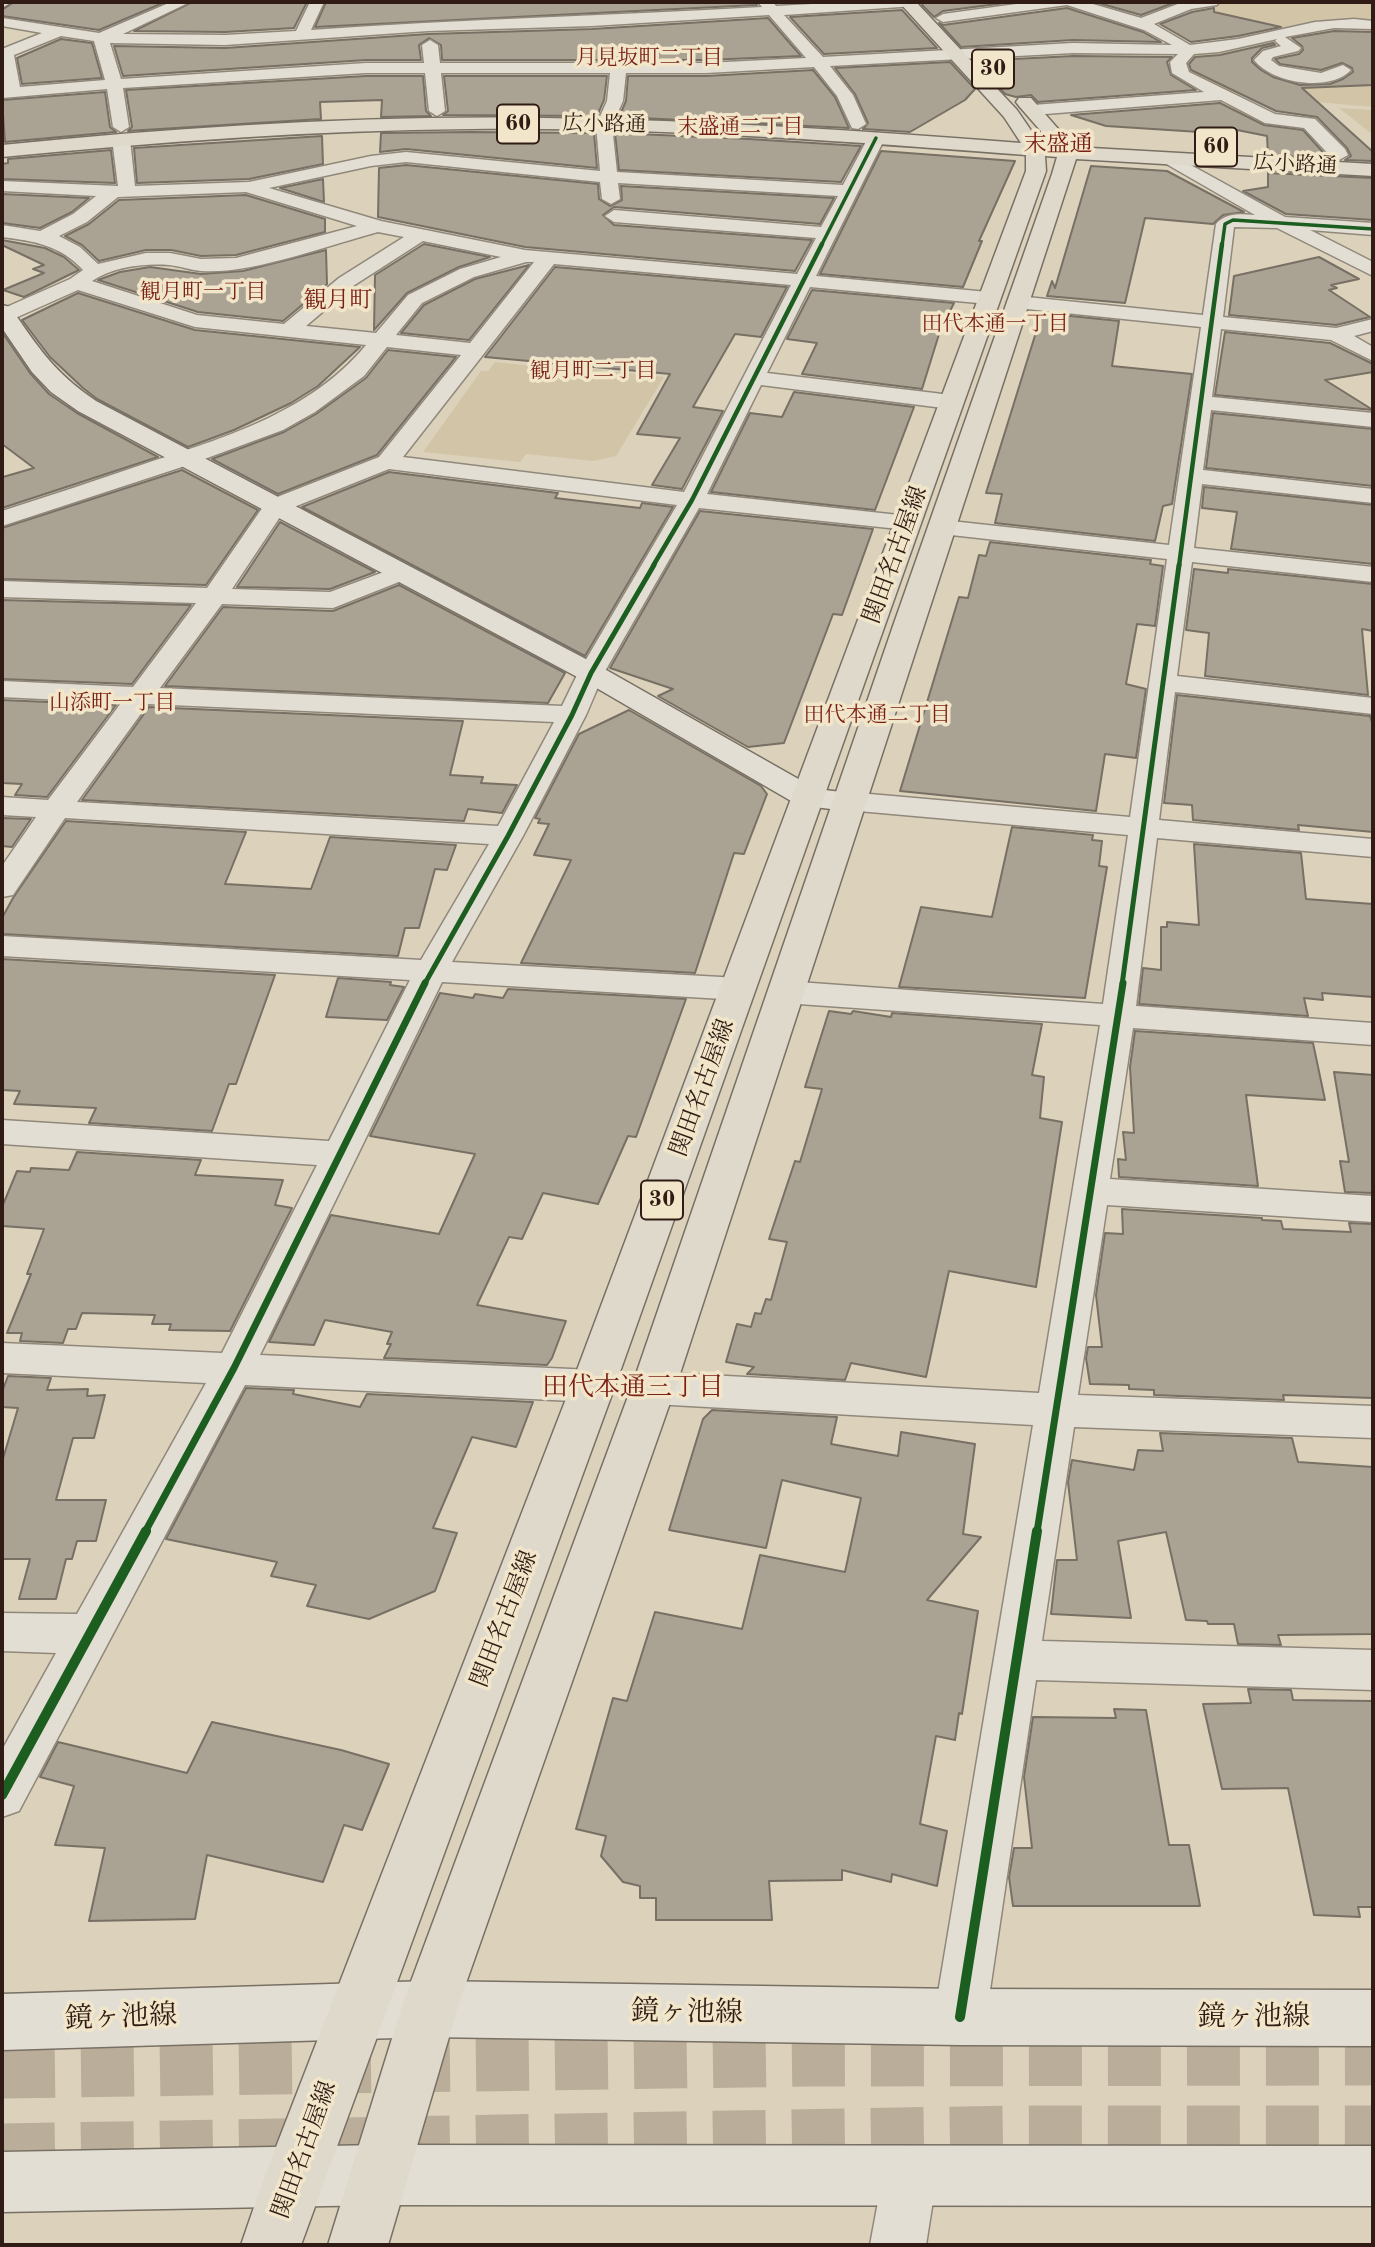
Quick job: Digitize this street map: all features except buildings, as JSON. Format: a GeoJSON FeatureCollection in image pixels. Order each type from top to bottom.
{"type":"FeatureCollection","features":[{"type":"Feature","properties":{"kind":"main road","name":"30"},"geometry":{"type":"LineString","coordinates":[[907,2],[1011,114],[1047,144]]}},
{"type":"Feature","properties":{"kind":"main road","name":"30"},"geometry":{"type":"LineString","coordinates":[[928,2],[1032,110],[1047,144]]}},
{"type":"Feature","properties":{"kind":"main road","name":"広小路通"},"geometry":{"type":"LineString","coordinates":[[2,151],[121,133],[272,117],[437,111],[607,118],[741,129],[867,131],[1047,144],[1373,157]]}},
{"type":"Feature","properties":{"kind":"main road","name":"広小路通"},"geometry":{"type":"LineString","coordinates":[[2,138],[607,118]]}},
{"type":"Feature","properties":{"kind":"main road","name":"広小路通"},"geometry":{"type":"LineString","coordinates":[[1047,144],[1169,158],[1373,170]]}},
{"type":"Feature","properties":{"kind":"main road","name":"関田名古屋線"},"geometry":{"type":"LineString","coordinates":[[271,2245],[293,2178],[593,1386],[739,989],[828,799],[925,525],[980,405],[1003,300],[1037,171],[1047,144]]}},
{"type":"Feature","properties":{"kind":"main road","name":"関田名古屋線"},"geometry":{"type":"LineString","coordinates":[[925,525],[951,402],[1003,300]]}},
{"type":"Feature","properties":{"kind":"main road","name":"関田名古屋線"},"geometry":{"type":"LineString","coordinates":[[358,2245],[429,2009],[653,1388],[785,992],[828,799]]}},
{"type":"Feature","properties":{"kind":"street"},"geometry":{"type":"LineString","coordinates":[[101,38],[183,2]]}},
{"type":"Feature","properties":{"kind":"street"},"geometry":{"type":"LineString","coordinates":[[302,35],[317,2]]}},
{"type":"Feature","properties":{"kind":"street"},"geometry":{"type":"LineString","coordinates":[[681,2],[717,14]]}},
{"type":"Feature","properties":{"kind":"street"},"geometry":{"type":"LineString","coordinates":[[2,22],[101,38],[188,40],[302,35],[430,20],[593,22],[717,14],[768,6],[915,2]]}},
{"type":"Feature","properties":{"kind":"street"},"geometry":{"type":"LineString","coordinates":[[943,18],[1062,2]]}},
{"type":"Feature","properties":{"kind":"street"},"geometry":{"type":"LineString","coordinates":[[1072,2],[1140,24],[1172,39],[1187,50]]}},
{"type":"Feature","properties":{"kind":"street"},"geometry":{"type":"LineString","coordinates":[[1140,24],[1188,5],[1212,2]]}},
{"type":"Feature","properties":{"kind":"street"},"geometry":{"type":"LineString","coordinates":[[2,1795],[234,1368],[431,971],[509,836],[591,673],[692,500],[849,191],[867,131],[818,62],[768,6]]}},
{"type":"Feature","properties":{"kind":"street"},"geometry":{"type":"LineString","coordinates":[[430,20],[437,111]]}},
{"type":"Feature","properties":{"kind":"street"},"geometry":{"type":"LineString","coordinates":[[58,32],[6,53],[7,93],[114,83],[355,69],[706,68],[1124,46],[1187,50],[1221,47],[1343,24],[1373,25]]}},
{"type":"Feature","properties":{"kind":"street"},"geometry":{"type":"LineString","coordinates":[[1274,36],[1293,48],[1268,54],[1262,60],[1273,69],[1323,78],[1343,70]]}},
{"type":"Feature","properties":{"kind":"street"},"geometry":{"type":"LineString","coordinates":[[101,38],[114,83],[121,133],[120,191]]}},
{"type":"Feature","properties":{"kind":"street"},"geometry":{"type":"LineString","coordinates":[[1187,50],[1186,55],[1178,62],[1178,70],[1271,119],[1309,123],[1339,155]]}},
{"type":"Feature","properties":{"kind":"street"},"geometry":{"type":"LineString","coordinates":[[614,262],[614,216],[608,177],[607,118],[615,101],[618,69]]}},
{"type":"Feature","properties":{"kind":"street"},"geometry":{"type":"LineString","coordinates":[[1032,110],[1224,95]]}},
{"type":"Feature","properties":{"kind":"street"},"geometry":{"type":"LineString","coordinates":[[371,161],[372,126]]}},
{"type":"Feature","properties":{"kind":"street"},"geometry":{"type":"LineString","coordinates":[[2,186],[120,191],[249,187],[371,161],[420,157],[608,177],[849,191]]}},
{"type":"Feature","properties":{"kind":"street"},"geometry":{"type":"LineString","coordinates":[[1169,158],[1283,223],[1373,270]]}},
{"type":"Feature","properties":{"kind":"street"},"geometry":{"type":"LineString","coordinates":[[249,187],[378,226],[537,257],[804,280],[1336,334],[1373,325]]}},
{"type":"Feature","properties":{"kind":"street"},"geometry":{"type":"LineString","coordinates":[[43,237],[80,218],[120,191]]}},
{"type":"Feature","properties":{"kind":"street"},"geometry":{"type":"LineString","coordinates":[[614,216],[827,233]]}},
{"type":"Feature","properties":{"kind":"street"},"geometry":{"type":"LineString","coordinates":[[960,2017],[1118,1017],[1225,225],[1233,220],[1246,220],[1373,229]]}},
{"type":"Feature","properties":{"kind":"street"},"geometry":{"type":"LineString","coordinates":[[378,226],[237,264],[201,265],[170,259],[146,259],[85,277],[4,317],[40,367],[59,387],[87,406],[828,799],[1373,848]]}},
{"type":"Feature","properties":{"kind":"street"},"geometry":{"type":"LineString","coordinates":[[2,231],[43,237],[69,245],[85,277],[195,321],[477,350]]}},
{"type":"Feature","properties":{"kind":"street"},"geometry":{"type":"LineString","coordinates":[[289,330],[346,282],[421,234]]}},
{"type":"Feature","properties":{"kind":"street"},"geometry":{"type":"LineString","coordinates":[[2,519],[183,459],[275,425],[307,407],[356,370],[402,313],[424,294],[467,273],[537,257]]}},
{"type":"Feature","properties":{"kind":"street"},"geometry":{"type":"LineString","coordinates":[[387,462],[477,350],[537,257]]}},
{"type":"Feature","properties":{"kind":"street"},"geometry":{"type":"LineString","coordinates":[[1336,334],[1373,355]]}},
{"type":"Feature","properties":{"kind":"street"},"geometry":{"type":"LineString","coordinates":[[754,378],[951,402]]}},
{"type":"Feature","properties":{"kind":"street"},"geometry":{"type":"LineString","coordinates":[[1202,402],[1373,421]]}},
{"type":"Feature","properties":{"kind":"street"},"geometry":{"type":"LineString","coordinates":[[2,888],[57,808],[215,597],[275,506],[387,462],[692,500],[1373,575]]}},
{"type":"Feature","properties":{"kind":"street"},"geometry":{"type":"LineString","coordinates":[[1192,476],[1373,496]]}},
{"type":"Feature","properties":{"kind":"street"},"geometry":{"type":"LineString","coordinates":[[2,589],[333,600],[400,573]]}},
{"type":"Feature","properties":{"kind":"street"},"geometry":{"type":"LineString","coordinates":[[1164,683],[1373,706]]}},
{"type":"Feature","properties":{"kind":"street"},"geometry":{"type":"LineString","coordinates":[[2,689],[572,715]]}},
{"type":"Feature","properties":{"kind":"street"},"geometry":{"type":"LineString","coordinates":[[2,806],[509,836]]}},
{"type":"Feature","properties":{"kind":"street"},"geometry":{"type":"LineString","coordinates":[[2,946],[739,989]]}},
{"type":"Feature","properties":{"kind":"street"},"geometry":{"type":"LineString","coordinates":[[785,992],[1373,1034]]}},
{"type":"Feature","properties":{"kind":"street"},"geometry":{"type":"LineString","coordinates":[[2,1132],[340,1154]]}},
{"type":"Feature","properties":{"kind":"street"},"geometry":{"type":"LineString","coordinates":[[1090,1191],[1373,1209]]}},
{"type":"Feature","properties":{"kind":"street"},"geometry":{"type":"LineString","coordinates":[[2,1358],[593,1386]]}},
{"type":"Feature","properties":{"kind":"street"},"geometry":{"type":"LineString","coordinates":[[653,1388],[1373,1422]]}},
{"type":"Feature","properties":{"kind":"street"},"geometry":{"type":"LineString","coordinates":[[2,1632],[89,1633]]}},
{"type":"Feature","properties":{"kind":"street"},"geometry":{"type":"LineString","coordinates":[[1016,1660],[1373,1670]]}},
{"type":"Feature","properties":{"kind":"street","name":"鏡ヶ池線"},"geometry":{"type":"LineString","coordinates":[[2,2022],[429,2009],[960,2017],[1373,2018]]}},
{"type":"Feature","properties":{"kind":"street"},"geometry":{"type":"LineString","coordinates":[[2,2182],[381,2175],[1373,2176]]}},
{"type":"Feature","properties":{"kind":"street"},"geometry":{"type":"LineString","coordinates":[[898,2245],[910,2175]]}},
{"type":"Feature","properties":{"kind":"shaded area"},"geometry":{"type":"Polygon","coordinates":[[[997,2],[1373,2],[1373,107],[1225,94],[1184,72],[1182,64],[1192,54],[1220,44],[1234,26],[1209,13],[1144,9],[1044,10],[997,2]]]}},
{"type":"Feature","properties":{"kind":"shaded area"},"geometry":{"type":"Polygon","coordinates":[[[1339,108],[1373,110],[1373,135],[1339,108]]]}},
{"type":"Feature","properties":{"kind":"shaded area"},"geometry":{"type":"Polygon","coordinates":[[[495,362],[664,377],[616,456],[593,461],[526,454],[520,462],[423,452],[481,371],[488,371],[495,362]]]}},
{"type":"Feature","properties":{"kind":"tunnel"},"geometry":{"type":"LineString","coordinates":[[2,2072],[811,2060],[1373,2059]]}},
{"type":"Feature","properties":{"kind":"tunnel"},"geometry":{"type":"LineString","coordinates":[[2,2150],[1013,2132],[1373,2132]]}},
{"type":"Feature","properties":{"kind":"cycle path"},"geometry":{"type":"LineString","coordinates":[[2,1795],[234,1368],[431,971],[508,836],[572,715],[591,673],[692,500],[876,138]]}},
{"type":"Feature","properties":{"kind":"cycle path"},"geometry":{"type":"LineString","coordinates":[[960,2017],[1118,1017],[1225,224],[1233,220],[1246,220],[1373,229]]}},
{"type":"Feature","properties":{"kind":"district","name":"月見坂町二丁目"},"geometry":{"type":"Point","coordinates":[649,58]}},
{"type":"Feature","properties":{"kind":"district","name":"末盛通二丁目"},"geometry":{"type":"Point","coordinates":[740,127]}},
{"type":"Feature","properties":{"kind":"district","name":"末盛通"},"geometry":{"type":"Point","coordinates":[1058,145]}},
{"type":"Feature","properties":{"kind":"district","name":"観月町一丁目"},"geometry":{"type":"Point","coordinates":[203,292]}},
{"type":"Feature","properties":{"kind":"district","name":"観月町"},"geometry":{"type":"Point","coordinates":[338,301]}},
{"type":"Feature","properties":{"kind":"district","name":"田代本通一丁目"},"geometry":{"type":"Point","coordinates":[995,324]}},
{"type":"Feature","properties":{"kind":"district","name":"観月町二丁目"},"geometry":{"type":"Point","coordinates":[593,371]}},
{"type":"Feature","properties":{"kind":"district","name":"山添町一丁目"},"geometry":{"type":"Point","coordinates":[112,703]}},
{"type":"Feature","properties":{"kind":"district","name":"田代本通二丁目"},"geometry":{"type":"Point","coordinates":[877,715]}},
{"type":"Feature","properties":{"kind":"district","name":"田代本通三丁目"},"geometry":{"type":"Point","coordinates":[633,1388]}}]}
